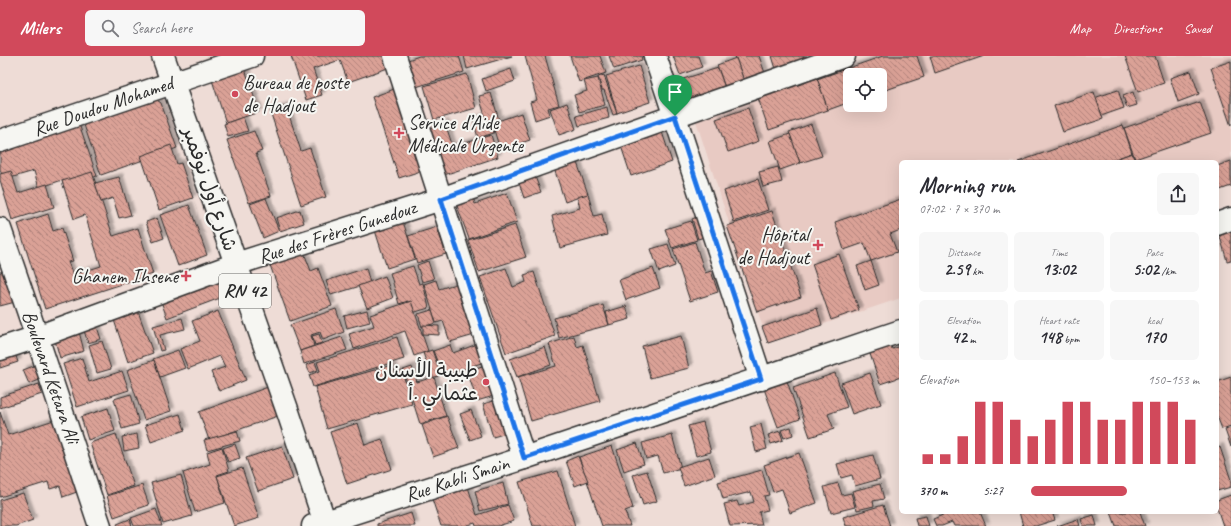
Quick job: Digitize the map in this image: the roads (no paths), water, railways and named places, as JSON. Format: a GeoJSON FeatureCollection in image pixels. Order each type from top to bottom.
{"type":"FeatureCollection","features":[{"type":"Feature","properties":{"kind":"street","name":"شارع أول نوفمبر"},"geometry":{"type":"LineString","coordinates":[[163,56],[236,264],[321,525]]}},
{"type":"Feature","properties":{"kind":"street","name":"Rue Doudou Mohamed"},"geometry":{"type":"LineString","coordinates":[[0,141],[252,56]]}},
{"type":"Feature","properties":{"kind":"street"},"geometry":{"type":"LineString","coordinates":[[394,56],[524,458]]}},
{"type":"Feature","properties":{"kind":"street"},"geometry":{"type":"LineString","coordinates":[[655,56],[761,379]]}},
{"type":"Feature","properties":{"kind":"street","name":"Rue des Frères Gunedouz"},"geometry":{"type":"LineString","coordinates":[[0,349],[37,337],[236,264],[441,199],[844,56]]}},
{"type":"Feature","properties":{"kind":"street"},"geometry":{"type":"LineString","coordinates":[[1219,223],[1231,219]]}},
{"type":"Feature","properties":{"kind":"street","name":"Boulevard Ketara Ali"},"geometry":{"type":"LineString","coordinates":[[0,229],[100,526]]}},
{"type":"Feature","properties":{"kind":"street","name":"Rue Kabli Smain"},"geometry":{"type":"LineString","coordinates":[[321,525],[899,332]]}},
{"type":"Feature","properties":{"kind":"place","name":"Bureau de poste de Hadjout"},"geometry":{"type":"Point","coordinates":[235,94]}},
{"type":"Feature","properties":{"kind":"place","name":"Service d’Aide Médicale Urgente"},"geometry":{"type":"Point","coordinates":[399,133]}},
{"type":"Feature","properties":{"kind":"place","name":"Hôpital de Hadjout"},"geometry":{"type":"Point","coordinates":[818,245]}},
{"type":"Feature","properties":{"kind":"place","name":"Ghanem Ihsene"},"geometry":{"type":"Point","coordinates":[186,276]}},
{"type":"Feature","properties":{"kind":"place","name":"طبيبة الأسنان عثماني .أ"},"geometry":{"type":"Point","coordinates":[486,382]}}]}
